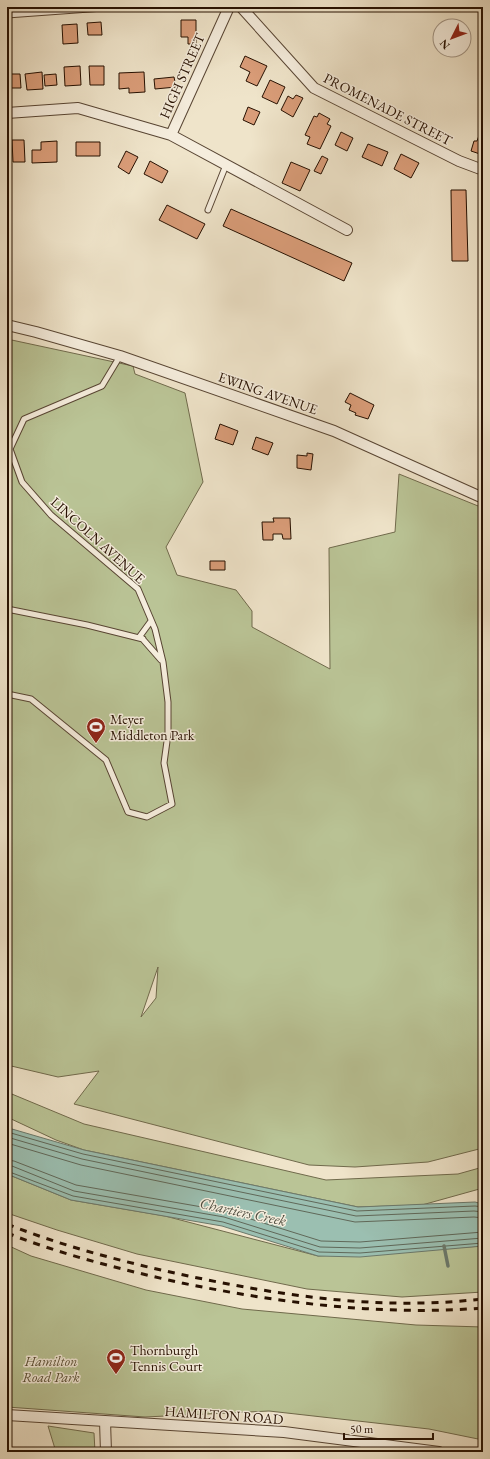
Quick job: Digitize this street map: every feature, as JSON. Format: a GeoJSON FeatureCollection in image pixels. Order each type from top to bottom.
{"type":"FeatureCollection","features":[{"type":"Feature","properties":{"kind":"street","name":"HIGH STREET"},"geometry":{"type":"LineString","coordinates":[[171,135],[229,7]]}},
{"type":"Feature","properties":{"kind":"street","name":"PROMENADE STREET"},"geometry":{"type":"LineString","coordinates":[[241,7],[314,88],[459,161],[483,170]]}},
{"type":"Feature","properties":{"kind":"street"},"geometry":{"type":"LineString","coordinates":[[7,113],[78,108],[171,135],[347,230]]}},
{"type":"Feature","properties":{"kind":"street","name":"EWING AVENUE"},"geometry":{"type":"LineString","coordinates":[[7,325],[120,356],[334,431],[483,498]]}},
{"type":"Feature","properties":{"kind":"street","name":"HAMILTON ROAD"},"geometry":{"type":"LineString","coordinates":[[7,1415],[284,1432],[439,1452]]}},
{"type":"Feature","properties":{"kind":"street"},"geometry":{"type":"LineString","coordinates":[[105,1421],[106,1452]]}},
{"type":"Feature","properties":{"kind":"lane"},"geometry":{"type":"LineString","coordinates":[[7,15],[117,7]]}},
{"type":"Feature","properties":{"kind":"lane"},"geometry":{"type":"LineString","coordinates":[[208,210],[226,165]]}},
{"type":"Feature","properties":{"kind":"lane","name":"LINCOLN AVENUE"},"geometry":{"type":"LineString","coordinates":[[7,694],[31,699],[106,760],[128,812],[146,817],[172,804],[164,763],[168,734],[168,702],[163,662],[155,628],[138,589],[51,515],[22,482],[10,449],[24,419],[102,386],[120,356]]}},
{"type":"Feature","properties":{"kind":"lane"},"geometry":{"type":"LineString","coordinates":[[7,608],[87,625],[143,639]]}},
{"type":"Feature","properties":{"kind":"lane"},"geometry":{"type":"LineString","coordinates":[[152,620],[140,636],[163,662]]}},
{"type":"Feature","properties":{"kind":"green space"},"geometry":{"type":"Polygon","coordinates":[[[7,339],[133,366],[135,374],[185,393],[203,482],[166,547],[177,575],[236,590],[252,611],[252,627],[330,669],[329,548],[395,532],[399,474],[483,508],[483,1148],[428,1162],[355,1167],[309,1165],[74,1104],[99,1071],[58,1077],[7,1065],[7,339]],[[158,967],[141,1017],[156,998],[158,967]]]}},
{"type":"Feature","properties":{"kind":"green space"},"geometry":{"type":"Polygon","coordinates":[[[7,1092],[84,1124],[326,1180],[458,1174],[483,1167],[483,1188],[422,1205],[358,1207],[84,1150],[56,1140],[7,1117],[7,1092]]]}},
{"type":"Feature","properties":{"kind":"green space"},"geometry":{"type":"Polygon","coordinates":[[[7,1174],[71,1200],[165,1216],[318,1256],[483,1246],[483,1292],[402,1297],[307,1289],[137,1254],[7,1213],[7,1174]]]}},
{"type":"Feature","properties":{"kind":"green space","name":"Hamilton Road Park"},"geometry":{"type":"Polygon","coordinates":[[[7,1245],[31,1256],[146,1290],[242,1309],[416,1325],[483,1327],[483,1440],[429,1429],[269,1411],[145,1417],[7,1407],[7,1245]]]}},
{"type":"Feature","properties":{"kind":"green space"},"geometry":{"type":"Polygon","coordinates":[[[48,1426],[94,1433],[95,1452],[56,1452],[48,1426]]]}},
{"type":"Feature","properties":{"kind":"water","name":"Chartiers Creek"},"geometry":{"type":"Polygon","coordinates":[[[7,1126],[12,1129],[84,1150],[358,1207],[475,1202],[483,1204],[483,1246],[360,1257],[318,1256],[222,1226],[71,1200],[7,1174],[7,1126]]]}},
{"type":"Feature","properties":{"kind":"building"},"geometry":{"type":"Polygon","coordinates":[[[181,20],[196,20],[196,44],[188,44],[188,37],[181,37],[181,20]]]}},
{"type":"Feature","properties":{"kind":"building"},"geometry":{"type":"Polygon","coordinates":[[[101,22],[102,35],[88,35],[87,23],[101,22]]]}},
{"type":"Feature","properties":{"kind":"building"},"geometry":{"type":"Polygon","coordinates":[[[77,24],[78,43],[63,44],[62,25],[77,24]]]}},
{"type":"Feature","properties":{"kind":"building"},"geometry":{"type":"Polygon","coordinates":[[[245,56],[267,66],[257,86],[246,81],[250,72],[240,67],[245,56]]]}},
{"type":"Feature","properties":{"kind":"building"},"geometry":{"type":"Polygon","coordinates":[[[80,66],[81,85],[65,86],[64,67],[80,66]]]}},
{"type":"Feature","properties":{"kind":"building"},"geometry":{"type":"Polygon","coordinates":[[[89,66],[104,66],[104,85],[90,85],[89,66]]]}},
{"type":"Feature","properties":{"kind":"building"},"geometry":{"type":"Polygon","coordinates":[[[42,72],[43,89],[27,90],[25,74],[42,72]]]}},
{"type":"Feature","properties":{"kind":"building"},"geometry":{"type":"Polygon","coordinates":[[[144,72],[145,92],[129,93],[129,88],[119,89],[119,73],[144,72]]]}},
{"type":"Feature","properties":{"kind":"building"},"geometry":{"type":"Polygon","coordinates":[[[7,74],[20,74],[21,88],[7,88],[7,74]]]}},
{"type":"Feature","properties":{"kind":"building"},"geometry":{"type":"Polygon","coordinates":[[[56,74],[57,85],[45,86],[44,75],[56,74]]]}},
{"type":"Feature","properties":{"kind":"building"},"geometry":{"type":"Polygon","coordinates":[[[174,77],[176,87],[155,89],[154,79],[174,77]]]}},
{"type":"Feature","properties":{"kind":"building"},"geometry":{"type":"Polygon","coordinates":[[[270,80],[285,87],[277,104],[262,97],[270,80]]]}},
{"type":"Feature","properties":{"kind":"building"},"geometry":{"type":"Polygon","coordinates":[[[296,95],[303,98],[293,117],[281,110],[288,96],[293,99],[296,95]]]}},
{"type":"Feature","properties":{"kind":"building"},"geometry":{"type":"Polygon","coordinates":[[[248,107],[260,112],[254,125],[243,120],[248,107]]]}},
{"type":"Feature","properties":{"kind":"building"},"geometry":{"type":"Polygon","coordinates":[[[319,113],[330,119],[327,124],[331,126],[320,149],[307,144],[310,137],[305,135],[314,116],[317,117],[319,113]]]}},
{"type":"Feature","properties":{"kind":"building"},"geometry":{"type":"Polygon","coordinates":[[[481,130],[483,131],[483,155],[471,151],[474,141],[477,141],[481,130]]]}},
{"type":"Feature","properties":{"kind":"building"},"geometry":{"type":"Polygon","coordinates":[[[341,132],[353,138],[347,151],[335,145],[341,132]]]}},
{"type":"Feature","properties":{"kind":"building"},"geometry":{"type":"Polygon","coordinates":[[[12,140],[24,140],[25,162],[13,162],[12,140]]]}},
{"type":"Feature","properties":{"kind":"building"},"geometry":{"type":"Polygon","coordinates":[[[57,141],[57,162],[32,163],[32,150],[41,150],[41,142],[57,141]]]}},
{"type":"Feature","properties":{"kind":"building"},"geometry":{"type":"Polygon","coordinates":[[[76,142],[100,142],[100,156],[76,156],[76,142]]]}},
{"type":"Feature","properties":{"kind":"building"},"geometry":{"type":"Polygon","coordinates":[[[368,144],[388,152],[382,166],[362,157],[368,144]]]}},
{"type":"Feature","properties":{"kind":"building"},"geometry":{"type":"Polygon","coordinates":[[[126,151],[138,157],[129,174],[118,167],[126,151]]]}},
{"type":"Feature","properties":{"kind":"building"},"geometry":{"type":"Polygon","coordinates":[[[401,154],[419,163],[411,178],[394,169],[401,154]]]}},
{"type":"Feature","properties":{"kind":"building"},"geometry":{"type":"Polygon","coordinates":[[[322,156],[328,159],[321,174],[314,171],[322,156]]]}},
{"type":"Feature","properties":{"kind":"building"},"geometry":{"type":"Polygon","coordinates":[[[150,161],[168,171],[162,183],[144,174],[150,161]]]}},
{"type":"Feature","properties":{"kind":"building"},"geometry":{"type":"Polygon","coordinates":[[[291,162],[310,170],[300,191],[282,183],[291,162]]]}},
{"type":"Feature","properties":{"kind":"building"},"geometry":{"type":"Polygon","coordinates":[[[451,190],[466,190],[468,261],[452,261],[451,190]]]}},
{"type":"Feature","properties":{"kind":"building"},"geometry":{"type":"Polygon","coordinates":[[[167,205],[205,224],[197,239],[159,220],[167,205]]]}},
{"type":"Feature","properties":{"kind":"building"},"geometry":{"type":"Polygon","coordinates":[[[231,209],[352,263],[344,281],[223,226],[231,209]]]}},
{"type":"Feature","properties":{"kind":"building"},"geometry":{"type":"Polygon","coordinates":[[[350,393],[374,405],[368,419],[355,415],[356,413],[349,410],[351,405],[345,402],[350,393]]]}},
{"type":"Feature","properties":{"kind":"building"},"geometry":{"type":"Polygon","coordinates":[[[220,424],[238,431],[233,445],[215,439],[220,424]]]}},
{"type":"Feature","properties":{"kind":"building"},"geometry":{"type":"Polygon","coordinates":[[[256,437],[273,443],[268,455],[252,449],[256,437]]]}},
{"type":"Feature","properties":{"kind":"building"},"geometry":{"type":"Polygon","coordinates":[[[307,453],[313,454],[311,470],[297,468],[297,455],[307,456],[307,453]]]}},
{"type":"Feature","properties":{"kind":"building"},"geometry":{"type":"Polygon","coordinates":[[[273,518],[290,518],[291,539],[283,539],[282,534],[273,534],[273,540],[263,540],[262,522],[274,522],[273,518]]]}},
{"type":"Feature","properties":{"kind":"building"},"geometry":{"type":"Polygon","coordinates":[[[480,531],[483,531],[483,550],[480,550],[480,531]]]}},
{"type":"Feature","properties":{"kind":"building"},"geometry":{"type":"Polygon","coordinates":[[[210,561],[225,561],[225,570],[210,570],[210,561]]]}},
{"type":"Feature","properties":{"kind":"building"},"geometry":{"type":"Polygon","coordinates":[[[7,1440],[11,1441],[10,1452],[7,1452],[7,1440]]]}},
{"type":"Feature","properties":{"kind":"waterway"},"geometry":{"type":"LineString","coordinates":[[444,1246],[448,1266]]}},
{"type":"Feature","properties":{"kind":"railway"},"geometry":{"type":"LineString","coordinates":[[7,1224],[64,1244],[122,1261],[193,1277],[258,1289],[324,1298],[389,1303],[438,1303],[483,1299]]}},
{"type":"Feature","properties":{"kind":"railway"},"geometry":{"type":"LineString","coordinates":[[7,1233],[71,1255],[115,1267],[182,1283],[294,1302],[369,1309],[445,1310],[483,1308]]}},
{"type":"Feature","properties":{"kind":"place","name":"Meyer Middleton Park"},"geometry":{"type":"Point","coordinates":[96,744]}},
{"type":"Feature","properties":{"kind":"place","name":"Thornburgh Tennis Court"},"geometry":{"type":"Point","coordinates":[116,1375]}}]}
